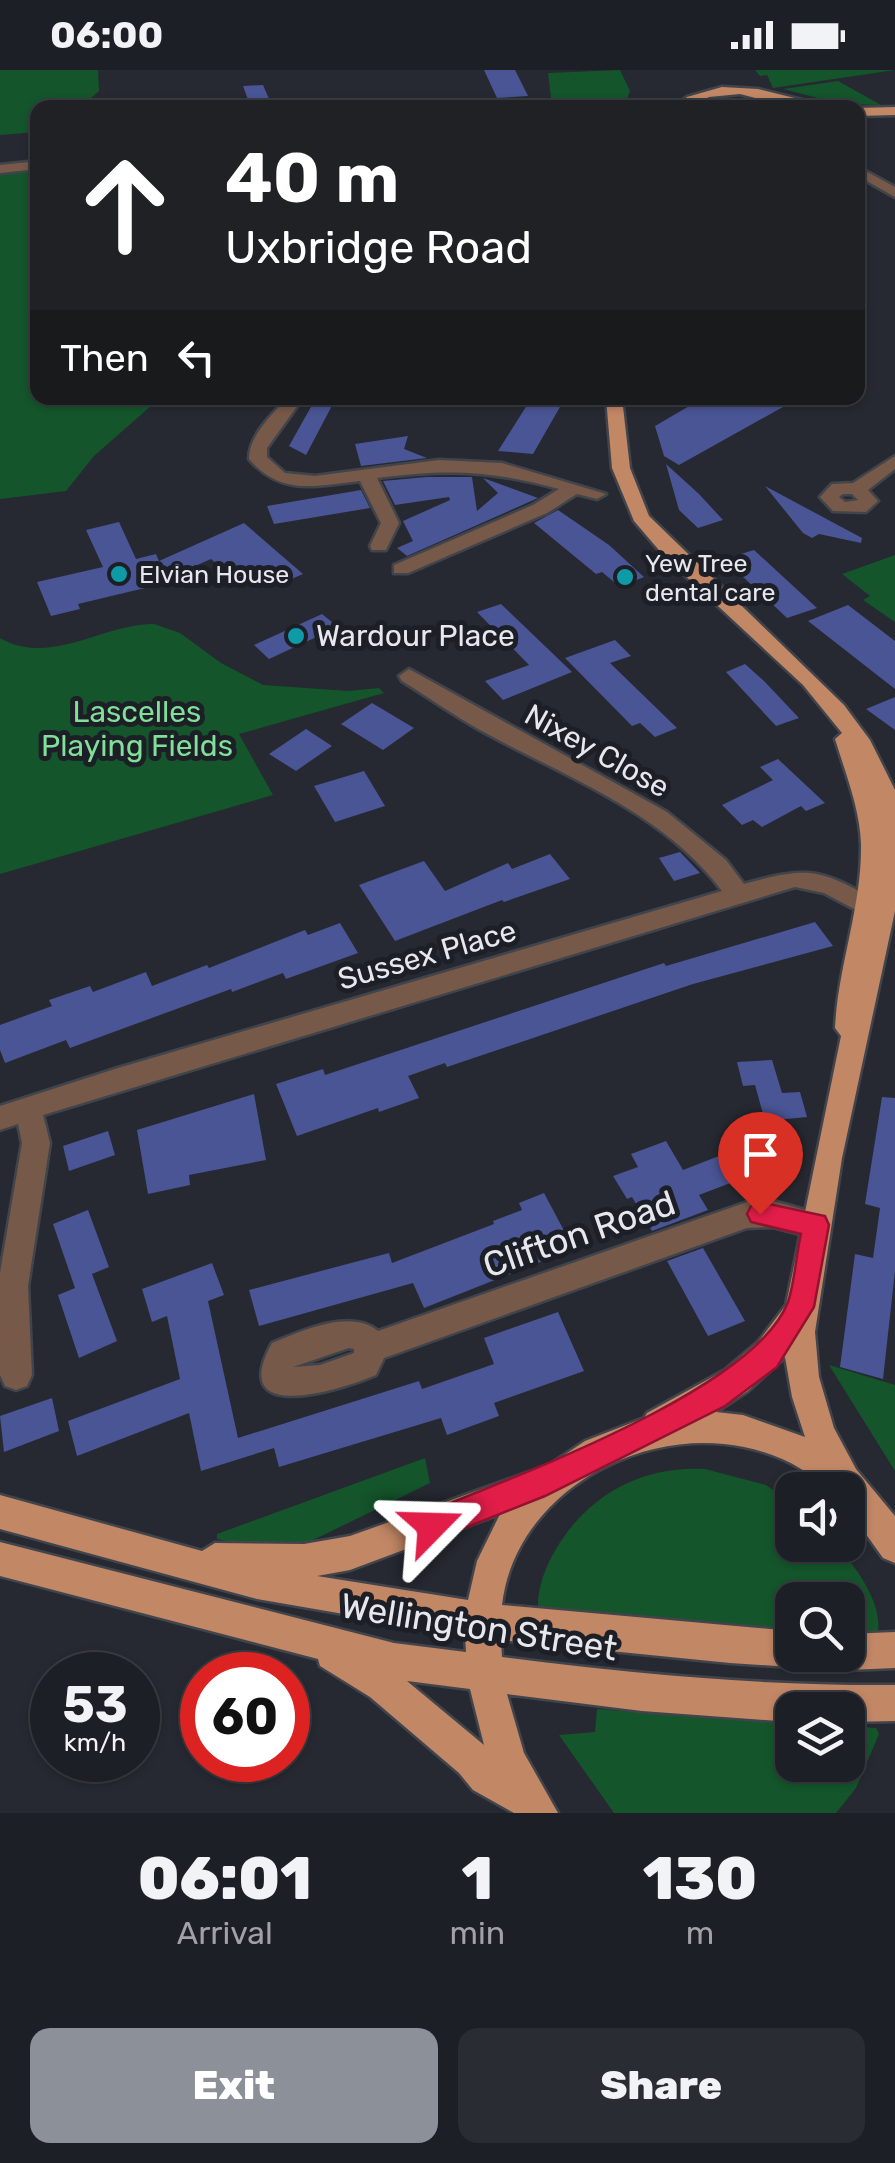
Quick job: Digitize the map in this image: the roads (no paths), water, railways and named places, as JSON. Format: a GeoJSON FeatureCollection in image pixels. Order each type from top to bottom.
{"type":"FeatureCollection","features":[{"type":"Feature","properties":{"kind":"main road"},"geometry":{"type":"LineString","coordinates":[[691,100],[728,76]]}},
{"type":"Feature","properties":{"kind":"main road"},"geometry":{"type":"LineString","coordinates":[[750,79],[775,96]]}},
{"type":"Feature","properties":{"kind":"main road"},"geometry":{"type":"LineString","coordinates":[[695,97],[742,91],[790,100]]}},
{"type":"Feature","properties":{"kind":"main road"},"geometry":{"type":"LineString","coordinates":[[865,111],[895,110]]}},
{"type":"Feature","properties":{"kind":"main road"},"geometry":{"type":"LineString","coordinates":[[614,405],[625,484],[636,512],[708,586],[785,654],[834,707],[875,764],[895,834],[895,878],[847,1065],[800,1307],[798,1358],[804,1392],[839,1472]]}},
{"type":"Feature","properties":{"kind":"main road"},"geometry":{"type":"LineString","coordinates":[[834,707],[856,764],[873,842],[869,908],[850,983],[847,1065]]}},
{"type":"Feature","properties":{"kind":"main road"},"geometry":{"type":"LineString","coordinates":[[164,1559],[294,1561],[350,1553],[432,1526],[573,1467],[734,1384],[775,1348],[800,1307]]}},
{"type":"Feature","properties":{"kind":"main road"},"geometry":{"type":"LineString","coordinates":[[612,1444],[690,1426],[743,1429],[800,1451],[831,1472]]}},
{"type":"Feature","properties":{"kind":"main road"},"geometry":{"type":"LineString","coordinates":[[533,1806],[502,1748],[486,1676],[482,1619],[496,1556],[510,1528],[528,1506],[573,1467]]}},
{"type":"Feature","properties":{"kind":"main road"},"geometry":{"type":"LineString","coordinates":[[865,1507],[894,1544]]}},
{"type":"Feature","properties":{"kind":"main road","name":"Wellington Street"},"geometry":{"type":"LineString","coordinates":[[0,1512],[164,1559],[290,1588],[482,1619],[775,1647]]}},
{"type":"Feature","properties":{"kind":"main road","name":"Wellington Street"},"geometry":{"type":"LineString","coordinates":[[0,1559],[394,1662],[486,1676],[724,1700],[895,1703]]}},
{"type":"Feature","properties":{"kind":"main road"},"geometry":{"type":"LineString","coordinates":[[313,1641],[383,1684],[472,1760],[486,1777],[533,1806]]}},
{"type":"Feature","properties":{"kind":"main road"},"geometry":{"type":"LineString","coordinates":[[865,1651],[895,1650]]}},
{"type":"Feature","properties":{"kind":"street"},"geometry":{"type":"LineString","coordinates":[[0,169],[30,166]]}},
{"type":"Feature","properties":{"kind":"street"},"geometry":{"type":"LineString","coordinates":[[865,175],[895,174]]}},
{"type":"Feature","properties":{"kind":"street"},"geometry":{"type":"LineString","coordinates":[[865,176],[895,193]]}},
{"type":"Feature","properties":{"kind":"street"},"geometry":{"type":"LineString","coordinates":[[289,405],[258,448],[258,460],[279,478],[366,475],[438,464],[502,468],[597,494]]}},
{"type":"Feature","properties":{"kind":"street"},"geometry":{"type":"LineString","coordinates":[[857,489],[895,461]]}},
{"type":"Feature","properties":{"kind":"street"},"geometry":{"type":"LineString","coordinates":[[366,475],[390,522],[380,546]]}},
{"type":"Feature","properties":{"kind":"street"},"geometry":{"type":"LineString","coordinates":[[400,569],[540,509],[574,488]]}},
{"type":"Feature","properties":{"kind":"street","name":"Nixey Close"},"geometry":{"type":"LineString","coordinates":[[408,676],[485,724],[686,835],[722,869],[740,896]]}},
{"type":"Feature","properties":{"kind":"street","name":"Sussex Place"},"geometry":{"type":"LineString","coordinates":[[14,1113],[795,878],[830,885],[869,908]]}},
{"type":"Feature","properties":{"kind":"street"},"geometry":{"type":"LineString","coordinates":[[14,1113],[36,1143],[13,1286],[16,1374]]}},
{"type":"Feature","properties":{"kind":"street","name":"Clifton Road"},"geometry":{"type":"LineString","coordinates":[[371,1348],[747,1215],[773,1214],[816,1225]]}},
{"type":"Feature","properties":{"kind":"place","name":"Elvian House"},"geometry":{"type":"Point","coordinates":[119,574]}},
{"type":"Feature","properties":{"kind":"place","name":"Yew Tree dental care"},"geometry":{"type":"Point","coordinates":[625,577]}},
{"type":"Feature","properties":{"kind":"place","name":"Wardour Place"},"geometry":{"type":"Point","coordinates":[296,636]}},
{"type":"Feature","properties":{"kind":"park label","name":"Lascelles Playing Fields"},"geometry":{"type":"Point","coordinates":[137,729]}}]}
